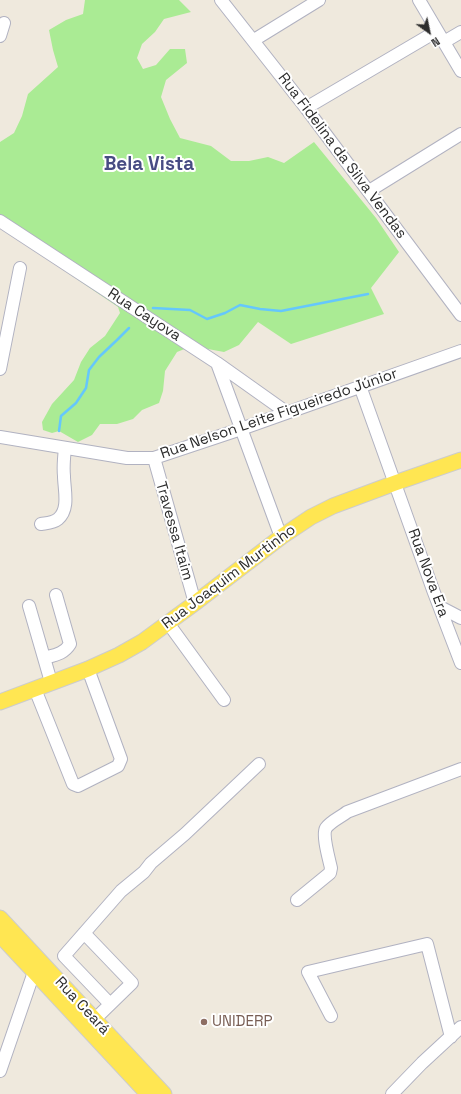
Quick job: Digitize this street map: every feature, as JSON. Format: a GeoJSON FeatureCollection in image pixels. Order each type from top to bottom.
{"type":"FeatureCollection","features":[{"type":"Feature","properties":{"kind":"main road","name":"Rua Joaquim Murtinho"},"geometry":{"type":"LineString","coordinates":[[0,702],[88,669],[119,655],[142,642],[195,604],[281,537],[311,517],[333,506],[461,460]]}},
{"type":"Feature","properties":{"kind":"main road","name":"Rua Ceará"},"geometry":{"type":"LineString","coordinates":[[0,918],[38,968],[46,982],[148,1094]]}},
{"type":"Feature","properties":{"kind":"main road","name":"Rua Ceará"},"geometry":{"type":"LineString","coordinates":[[0,935],[95,1019],[164,1094]]}},
{"type":"Feature","properties":{"kind":"street","name":"Rua Fidelina da Silva Vendas"},"geometry":{"type":"LineString","coordinates":[[221,0],[254,40],[370,191],[461,315]]}},
{"type":"Feature","properties":{"kind":"street"},"geometry":{"type":"LineString","coordinates":[[254,40],[319,0]]}},
{"type":"Feature","properties":{"kind":"street"},"geometry":{"type":"LineString","coordinates":[[419,0],[461,71]]}},
{"type":"Feature","properties":{"kind":"street"},"geometry":{"type":"LineString","coordinates":[[0,36],[4,23]]}},
{"type":"Feature","properties":{"kind":"street"},"geometry":{"type":"LineString","coordinates":[[306,108],[437,31]]}},
{"type":"Feature","properties":{"kind":"street"},"geometry":{"type":"LineString","coordinates":[[444,42],[461,32]]}},
{"type":"Feature","properties":{"kind":"street"},"geometry":{"type":"LineString","coordinates":[[370,191],[461,134]]}},
{"type":"Feature","properties":{"kind":"street","name":"Rua Cayova"},"geometry":{"type":"LineString","coordinates":[[0,221],[218,364],[286,412]]}},
{"type":"Feature","properties":{"kind":"street"},"geometry":{"type":"LineString","coordinates":[[0,369],[20,268]]}},
{"type":"Feature","properties":{"kind":"street","name":"Rua Nelson Leite Figueiredo Júnior"},"geometry":{"type":"LineString","coordinates":[[0,436],[127,458],[154,458],[241,429],[461,350]]}},
{"type":"Feature","properties":{"kind":"street"},"geometry":{"type":"LineString","coordinates":[[218,364],[281,537]]}},
{"type":"Feature","properties":{"kind":"street","name":"Rua Nova Era"},"geometry":{"type":"LineString","coordinates":[[360,386],[461,664]]}},
{"type":"Feature","properties":{"kind":"street"},"geometry":{"type":"LineString","coordinates":[[41,524],[53,522],[58,519],[64,509],[66,497],[64,476],[65,448]]}},
{"type":"Feature","properties":{"kind":"street","name":"Travessa Itaim"},"geometry":{"type":"LineString","coordinates":[[154,458],[195,604]]}},
{"type":"Feature","properties":{"kind":"street"},"geometry":{"type":"LineString","coordinates":[[44,658],[62,653],[70,644],[56,595]]}},
{"type":"Feature","properties":{"kind":"street"},"geometry":{"type":"LineString","coordinates":[[29,606],[51,682]]}},
{"type":"Feature","properties":{"kind":"street"},"geometry":{"type":"LineString","coordinates":[[440,607],[461,618]]}},
{"type":"Feature","properties":{"kind":"street"},"geometry":{"type":"LineString","coordinates":[[168,623],[224,700]]}},
{"type":"Feature","properties":{"kind":"street"},"geometry":{"type":"LineString","coordinates":[[35,689],[73,784],[78,786],[118,766],[121,759],[88,669]]}},
{"type":"Feature","properties":{"kind":"street"},"geometry":{"type":"LineString","coordinates":[[110,1004],[64,956],[121,891],[144,872],[151,863],[185,834],[259,764]]}},
{"type":"Feature","properties":{"kind":"street"},"geometry":{"type":"LineString","coordinates":[[298,900],[330,872],[331,868],[324,833],[327,827],[334,821],[347,812],[461,769]]}},
{"type":"Feature","properties":{"kind":"street"},"geometry":{"type":"LineString","coordinates":[[84,933],[132,983],[95,1019]]}},
{"type":"Feature","properties":{"kind":"street"},"geometry":{"type":"LineString","coordinates":[[330,1016],[308,972],[427,944],[451,1037]]}},
{"type":"Feature","properties":{"kind":"street"},"geometry":{"type":"LineString","coordinates":[[0,1071],[38,968]]}},
{"type":"Feature","properties":{"kind":"street"},"geometry":{"type":"LineString","coordinates":[[392,1094],[422,1063],[461,1027]]}},
{"type":"Feature","properties":{"kind":"green space"},"geometry":{"type":"Polygon","coordinates":[[[85,0],[179,0],[191,12],[164,19],[155,32],[142,44],[137,58],[143,69],[156,65],[170,49],[185,49],[187,63],[166,80],[161,97],[180,138],[211,146],[231,161],[249,161],[268,157],[284,163],[314,142],[376,218],[399,252],[371,288],[384,314],[291,344],[258,322],[239,345],[224,352],[192,346],[177,352],[165,371],[163,391],[159,403],[142,410],[133,419],[117,424],[100,424],[92,435],[78,442],[59,431],[52,433],[43,430],[42,422],[52,404],[74,380],[81,362],[90,348],[105,336],[120,313],[118,307],[0,227],[0,142],[14,133],[22,116],[28,94],[58,67],[49,30],[66,20],[83,14],[85,0]]]}},
{"type":"Feature","properties":{"kind":"waterway"},"geometry":{"type":"LineString","coordinates":[[153,308],[190,310],[207,319],[225,313],[240,305],[281,311],[368,294]]}},
{"type":"Feature","properties":{"kind":"waterway"},"geometry":{"type":"LineString","coordinates":[[59,431],[61,416],[76,403],[86,388],[89,370],[99,357],[129,328]]}},
{"type":"Feature","properties":{"kind":"place","name":"UNIDERP"},"geometry":{"type":"Point","coordinates":[204,1022]}},
{"type":"Feature","properties":{"kind":"district","name":"Bela Vista"},"geometry":{"type":"Point","coordinates":[149,165]}}]}
